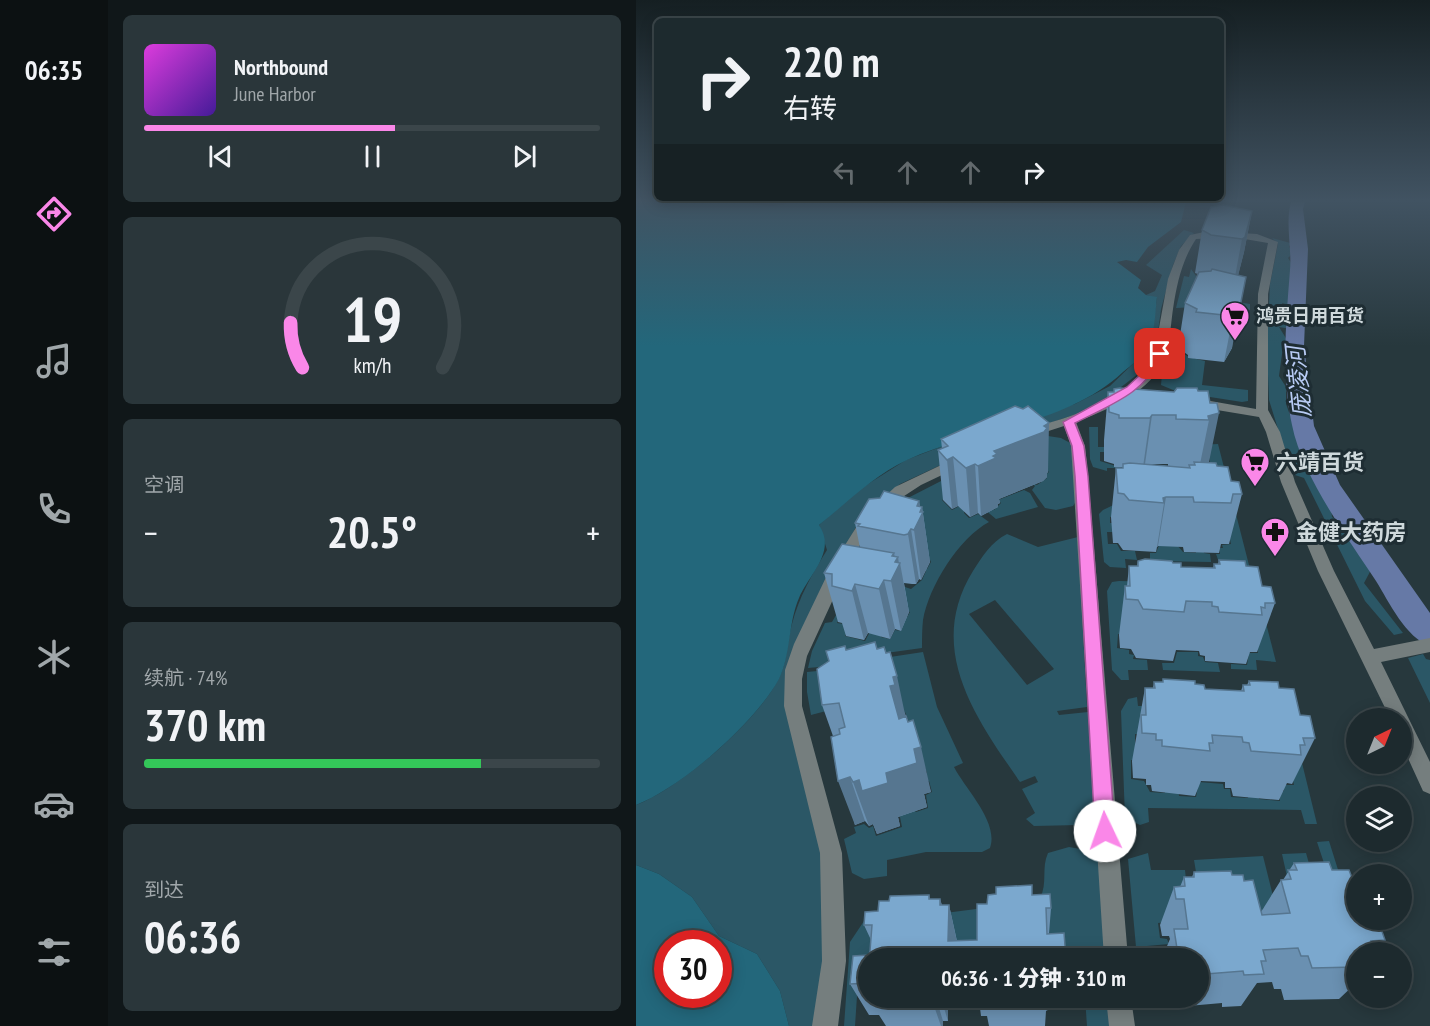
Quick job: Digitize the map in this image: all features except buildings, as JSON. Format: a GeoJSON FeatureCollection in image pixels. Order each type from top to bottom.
{"type":"FeatureCollection","features":[{"type":"Feature","properties":{"kind":"street"},"geometry":{"type":"LineString","coordinates":[[1016,438],[1069,422],[1135,386],[1158,359],[1170,293],[1179,262],[1186,250]]}},
{"type":"Feature","properties":{"kind":"street"},"geometry":{"type":"LineString","coordinates":[[1273,250],[1263,294],[1263,414],[1273,432],[1288,482],[1322,562],[1394,708]]}},
{"type":"Feature","properties":{"kind":"street"},"geometry":{"type":"LineString","coordinates":[[1135,386],[1150,393]]}},
{"type":"Feature","properties":{"kind":"street"},"geometry":{"type":"LineString","coordinates":[[1186,400],[1263,414]]}},
{"type":"Feature","properties":{"kind":"street"},"geometry":{"type":"LineString","coordinates":[[1069,422],[1078,446],[1081,476],[1115,948]]}},
{"type":"Feature","properties":{"kind":"street"},"geometry":{"type":"LineString","coordinates":[[825,1026],[834,961],[831,854],[798,729],[791,687],[794,670],[801,647],[826,593],[862,529],[876,512],[906,487],[971,456]]}},
{"type":"Feature","properties":{"kind":"street"},"geometry":{"type":"LineString","coordinates":[[1371,657],[1430,645]]}},
{"type":"Feature","properties":{"kind":"street"},"geometry":{"type":"LineString","coordinates":[[1412,746],[1430,784]]}},
{"type":"Feature","properties":{"kind":"street"},"geometry":{"type":"LineString","coordinates":[[1120,1008],[1122,1026]]}},
{"type":"Feature","properties":{"kind":"shaded area"},"geometry":{"type":"Polygon","coordinates":[[[636,250],[1146,250],[1137,262],[1126,260],[1117,262],[1141,280],[1138,288],[1146,295],[1157,297],[1151,338],[1141,356],[1100,390],[1074,404],[1020,424],[934,449],[895,466],[819,525],[824,535],[823,554],[795,608],[783,670],[768,696],[716,752],[674,784],[636,805],[636,250]]]}},
{"type":"Feature","properties":{"kind":"shaded area"},"geometry":{"type":"Polygon","coordinates":[[[1162,250],[1179,250],[1161,309],[1155,355],[1143,370],[1111,395],[1079,413],[973,450],[900,484],[856,527],[792,651],[822,852],[825,960],[817,1026],[789,1026],[780,991],[757,954],[732,942],[732,930],[715,930],[692,897],[659,874],[636,865],[636,805],[674,784],[695,769],[736,733],[769,695],[782,672],[798,604],[827,550],[819,525],[857,491],[906,460],[964,438],[1075,404],[1110,386],[1146,351],[1151,339],[1157,298],[1146,295],[1155,291],[1162,275],[1146,265],[1162,250]]]}},
{"type":"Feature","properties":{"kind":"shaded area"},"geometry":{"type":"Polygon","coordinates":[[[1277,250],[1290,250],[1292,254],[1288,258],[1296,270],[1294,276],[1296,280],[1290,287],[1293,292],[1292,302],[1289,305],[1282,303],[1284,308],[1292,307],[1291,329],[1279,327],[1289,343],[1282,354],[1279,376],[1286,387],[1286,404],[1296,432],[1305,448],[1304,460],[1319,491],[1331,506],[1332,517],[1351,529],[1347,536],[1362,547],[1372,568],[1364,583],[1403,633],[1394,635],[1365,601],[1304,478],[1292,474],[1269,400],[1267,349],[1270,284],[1277,250]]]}},
{"type":"Feature","properties":{"kind":"shaded area"},"geometry":{"type":"Polygon","coordinates":[[[1191,269],[1212,298],[1250,304],[1250,310],[1214,306],[1176,308],[1184,276],[1189,277],[1191,269]]]}},
{"type":"Feature","properties":{"kind":"shaded area"},"geometry":{"type":"Polygon","coordinates":[[[1177,344],[1186,355],[1205,361],[1202,385],[1248,390],[1248,401],[1178,392],[1161,385],[1162,374],[1171,353],[1175,354],[1177,344]]]}},
{"type":"Feature","properties":{"kind":"shaded area"},"geometry":{"type":"Polygon","coordinates":[[[1089,427],[1098,427],[1098,447],[1107,447],[1108,452],[1100,452],[1100,461],[1122,468],[1107,468],[1107,471],[1093,467],[1090,459],[1089,427]]]}},
{"type":"Feature","properties":{"kind":"shaded area"},"geometry":{"type":"Polygon","coordinates":[[[1048,436],[1061,438],[1072,444],[1076,501],[1073,506],[1056,510],[1045,508],[1032,490],[1035,486],[1032,483],[1037,485],[1047,478],[1045,475],[1049,472],[1044,468],[956,483],[945,488],[948,497],[942,500],[952,510],[965,503],[964,513],[969,518],[978,514],[989,522],[967,539],[939,578],[926,607],[922,648],[886,653],[885,661],[808,668],[812,651],[825,623],[832,622],[839,610],[843,611],[837,623],[845,624],[848,630],[845,636],[865,641],[873,626],[882,635],[881,637],[890,639],[895,630],[901,631],[904,623],[896,621],[899,615],[907,617],[910,612],[906,611],[902,586],[911,589],[922,580],[926,571],[920,568],[927,569],[931,562],[904,500],[941,481],[946,485],[1048,436]]]}},
{"type":"Feature","properties":{"kind":"shaded area"},"geometry":{"type":"Polygon","coordinates":[[[1218,444],[1250,569],[1221,568],[1216,554],[1220,554],[1219,548],[1223,548],[1222,545],[1231,544],[1228,531],[1117,516],[1110,517],[1110,523],[1115,523],[1115,532],[1107,532],[1108,544],[1117,544],[1121,551],[1135,551],[1137,560],[1125,559],[1126,568],[1110,567],[1104,562],[1099,514],[1203,462],[1210,462],[1208,451],[1198,445],[1218,444]]]}},
{"type":"Feature","properties":{"kind":"shaded area"},"geometry":{"type":"Polygon","coordinates":[[[1024,490],[1030,493],[1038,507],[996,519],[984,509],[989,506],[994,510],[1001,503],[998,500],[1024,490]]]}},
{"type":"Feature","properties":{"kind":"shaded area"},"geometry":{"type":"Polygon","coordinates":[[[1007,534],[1038,547],[1078,537],[1087,707],[1057,711],[1059,715],[1088,712],[1095,807],[1093,815],[1079,825],[1034,826],[1026,819],[1035,813],[1022,789],[1038,782],[1035,776],[1020,782],[987,733],[962,682],[955,655],[954,628],[959,600],[980,560],[1001,537],[1007,534]],[[995,600],[969,614],[1027,685],[1054,669],[995,600]]]}},
{"type":"Feature","properties":{"kind":"shaded area"},"geometry":{"type":"Polygon","coordinates":[[[1195,544],[1202,544],[1204,553],[1210,554],[1211,562],[1150,561],[1150,553],[1156,553],[1159,545],[1177,545],[1183,552],[1196,553],[1195,544]]]}},
{"type":"Feature","properties":{"kind":"shaded area"},"geometry":{"type":"Polygon","coordinates":[[[1112,582],[1256,584],[1276,662],[1256,660],[1257,670],[1231,669],[1231,664],[1247,665],[1249,653],[1258,653],[1255,635],[1148,614],[1148,609],[1137,608],[1127,635],[1118,634],[1117,648],[1129,650],[1129,654],[1134,655],[1133,659],[1147,660],[1148,670],[1128,670],[1129,680],[1121,680],[1112,670],[1107,591],[1112,582]]]}},
{"type":"Feature","properties":{"kind":"shaded area"},"geometry":{"type":"Polygon","coordinates":[[[923,652],[937,707],[963,763],[954,767],[986,817],[992,838],[990,848],[982,852],[926,852],[887,860],[887,876],[864,879],[852,873],[844,839],[856,833],[854,827],[864,824],[869,828],[873,826],[876,836],[902,827],[898,807],[914,809],[916,812],[928,808],[926,795],[932,792],[929,781],[918,784],[927,773],[905,712],[897,714],[830,710],[811,715],[807,692],[807,672],[888,664],[890,657],[923,652]]]}},
{"type":"Feature","properties":{"kind":"shaded area"},"geometry":{"type":"Polygon","coordinates":[[[1177,652],[1198,652],[1198,656],[1203,657],[1205,662],[1218,663],[1220,672],[1163,670],[1162,663],[1174,663],[1177,652]]]}},
{"type":"Feature","properties":{"kind":"shaded area"},"geometry":{"type":"Polygon","coordinates":[[[1423,654],[1426,659],[1430,660],[1430,703],[1408,658],[1423,654]]]}},
{"type":"Feature","properties":{"kind":"shaded area"},"geometry":{"type":"Polygon","coordinates":[[[1137,697],[1138,706],[1166,706],[1144,734],[1135,734],[1135,744],[1141,744],[1142,761],[1131,760],[1131,779],[1144,781],[1150,792],[1165,793],[1165,777],[1177,777],[1179,796],[1196,797],[1199,782],[1223,784],[1224,789],[1230,789],[1231,797],[1248,798],[1247,783],[1256,784],[1259,799],[1280,801],[1279,792],[1284,791],[1283,785],[1294,785],[1289,761],[1289,710],[1317,824],[1305,824],[1301,810],[1148,808],[1149,822],[1140,825],[1125,818],[1121,711],[1128,699],[1137,697]]]}},
{"type":"Feature","properties":{"kind":"shaded area"},"geometry":{"type":"Polygon","coordinates":[[[1329,841],[1346,895],[1346,923],[1292,899],[1282,854],[1306,853],[1312,874],[1327,872],[1317,842],[1329,841]]]}},
{"type":"Feature","properties":{"kind":"shaded area"},"geometry":{"type":"Polygon","coordinates":[[[1069,847],[1092,851],[1099,860],[1104,948],[1049,948],[1049,930],[1040,898],[1044,887],[1048,853],[1069,847]]]}},
{"type":"Feature","properties":{"kind":"shaded area"},"geometry":{"type":"Polygon","coordinates":[[[1148,853],[1151,870],[1185,870],[1189,908],[1168,922],[1158,923],[1160,938],[1167,939],[1169,944],[1136,948],[1128,859],[1148,853]]]}},
{"type":"Feature","properties":{"kind":"shaded area"},"geometry":{"type":"Polygon","coordinates":[[[1263,856],[1274,900],[1270,907],[1263,908],[1264,915],[1202,908],[1194,860],[1263,856]]]}},
{"type":"Feature","properties":{"kind":"shaded area"},"geometry":{"type":"Polygon","coordinates":[[[636,865],[659,874],[692,897],[715,930],[654,930],[654,1008],[732,1008],[732,942],[757,954],[780,991],[789,1026],[636,1026],[636,865]]]}},
{"type":"Feature","properties":{"kind":"shaded area"},"geometry":{"type":"Polygon","coordinates":[[[984,908],[990,939],[976,939],[975,948],[958,948],[958,940],[952,940],[945,913],[984,908]]]}},
{"type":"Feature","properties":{"kind":"shaded area"},"geometry":{"type":"Polygon","coordinates":[[[888,912],[872,948],[858,948],[855,1026],[844,1026],[850,942],[864,921],[888,912]]]}},
{"type":"Feature","properties":{"kind":"shaded area"},"geometry":{"type":"Polygon","coordinates":[[[1086,1008],[1109,1008],[1110,1026],[1087,1026],[1086,1008]]]}},
{"type":"Feature","properties":{"kind":"waterway","name":"庞凌河"},"geometry":{"type":"LineString","coordinates":[[1300,250],[1294,346],[1303,426],[1328,487],[1405,603],[1430,634]]}},
{"type":"Feature","properties":{"kind":"place","name":"鸿贵日用百货"},"geometry":{"type":"Point","coordinates":[1235,342]}},
{"type":"Feature","properties":{"kind":"place","name":"六靖百货"},"geometry":{"type":"Point","coordinates":[1255,488]}},
{"type":"Feature","properties":{"kind":"place","name":"金健大药房"},"geometry":{"type":"Point","coordinates":[1275,558]}},
{"type":"Feature","properties":{"kind":"route"},"geometry":{"type":"LineString","coordinates":[[1105,831],[1081,476],[1078,446],[1069,422],[1085,416],[1138,384],[1160,354]]}}]}
